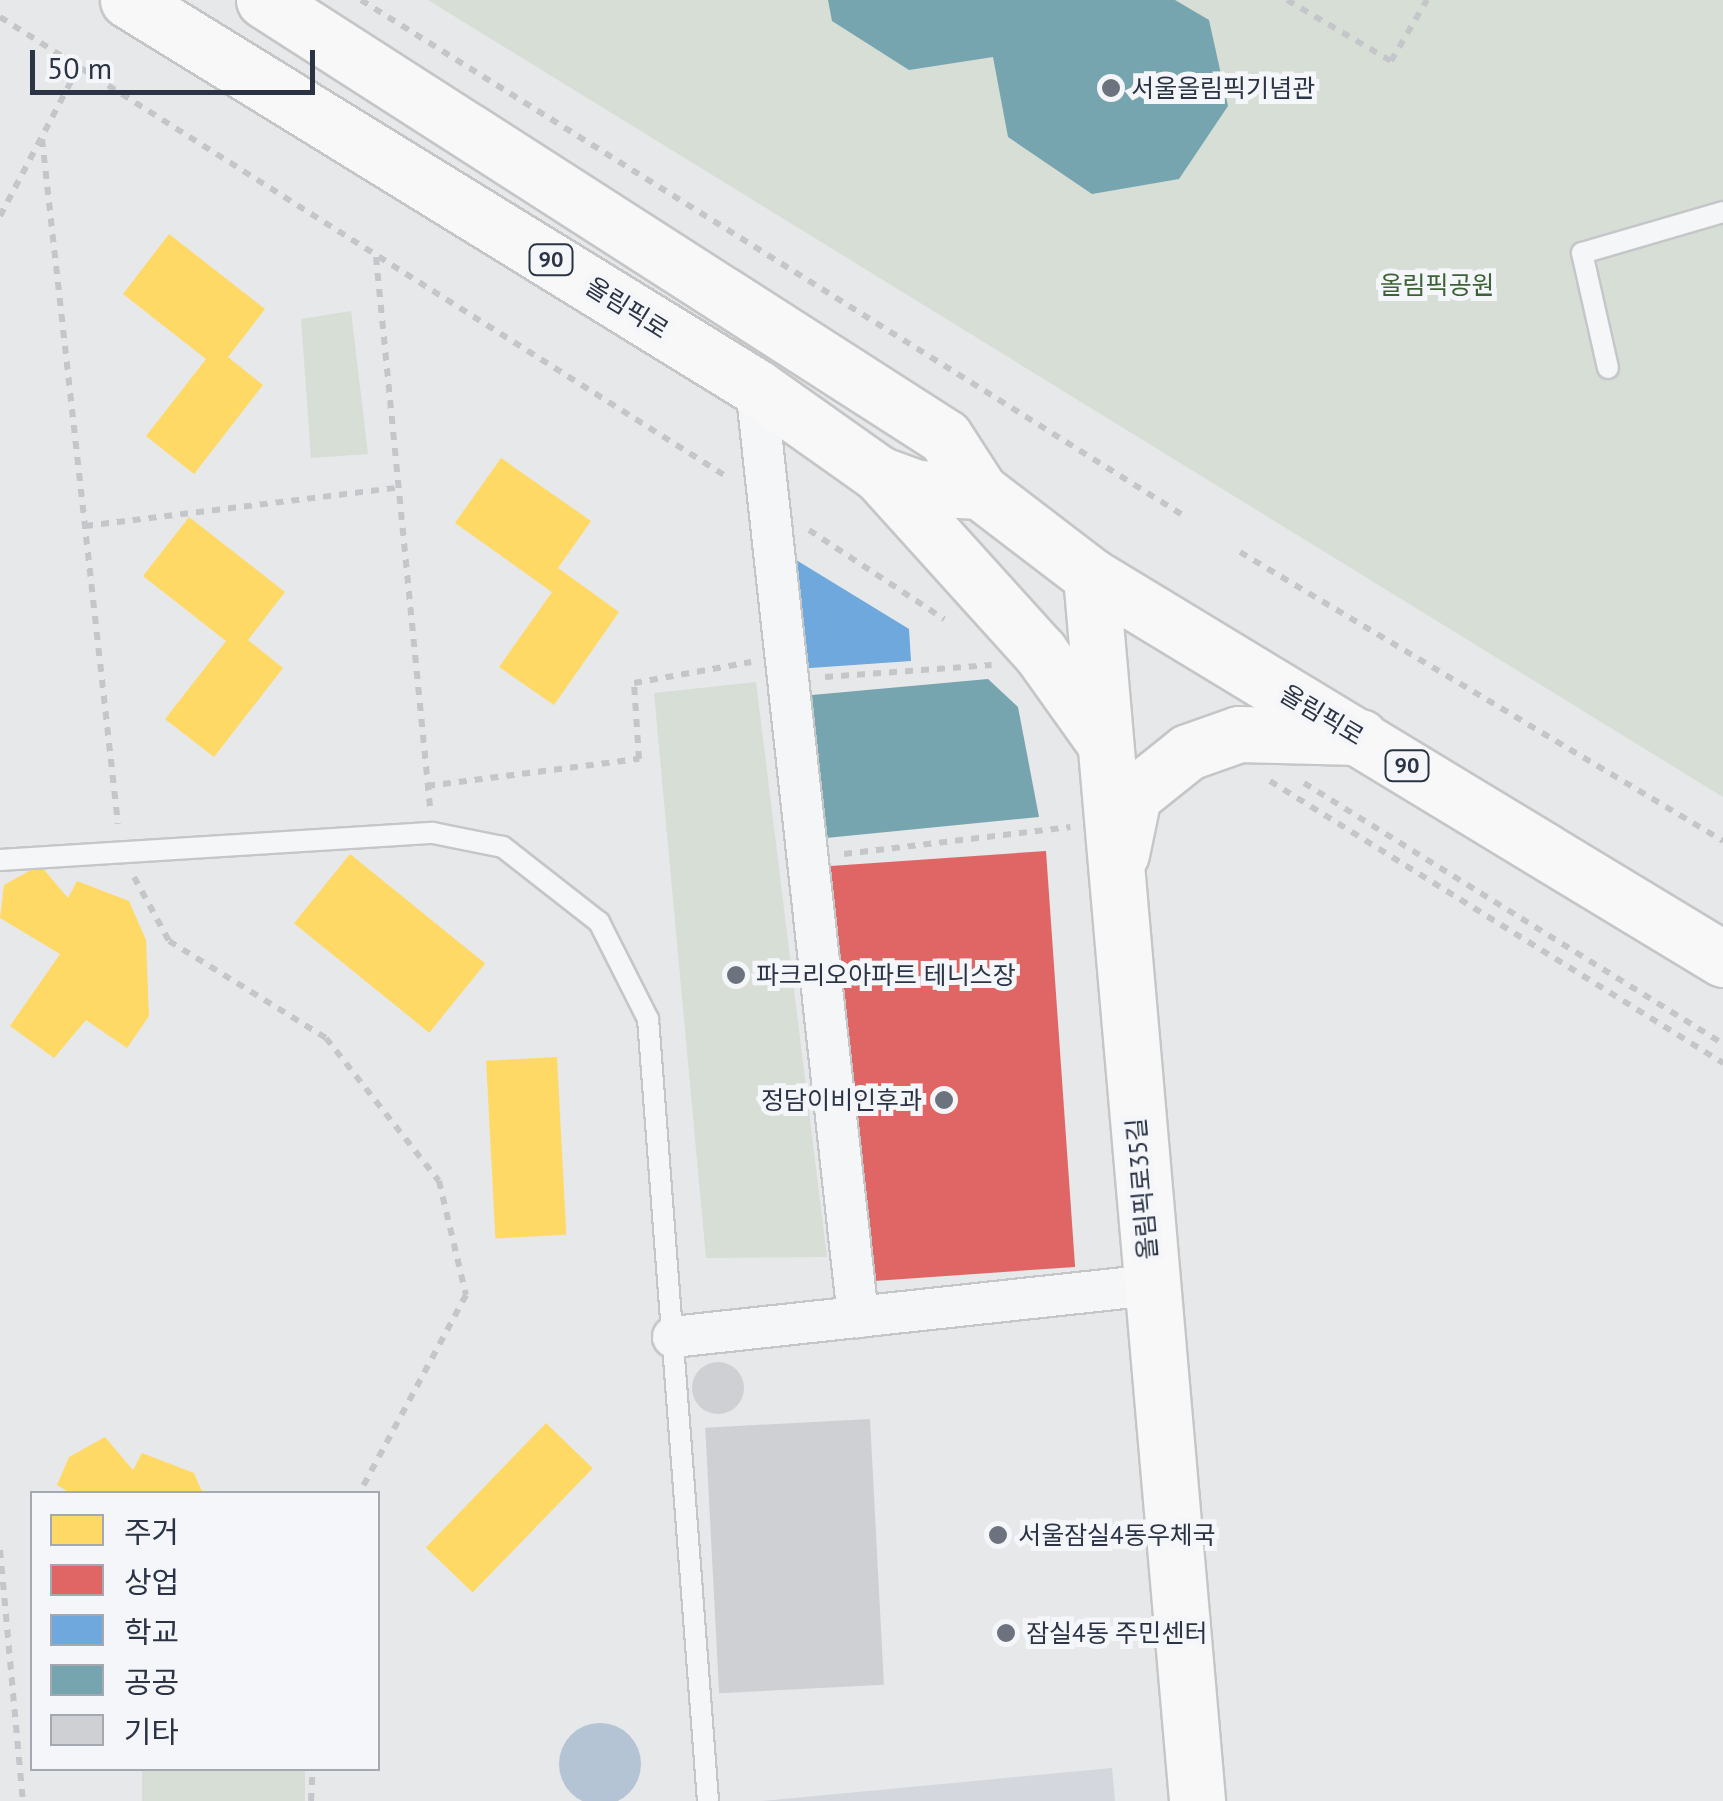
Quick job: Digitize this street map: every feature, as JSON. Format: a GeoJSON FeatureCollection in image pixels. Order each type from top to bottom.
{"type":"FeatureCollection","features":[{"type":"Feature","properties":{"kind":"main road","name":"올림픽로"},"geometry":{"type":"LineString","coordinates":[[128,0],[756,387],[878,474],[916,488],[980,491]]}},
{"type":"Feature","properties":{"kind":"main road","name":"올림픽로"},"geometry":{"type":"LineString","coordinates":[[264,0],[945,438],[980,491],[1091,576],[1723,959]]}},
{"type":"Feature","properties":{"kind":"main road"},"geometry":{"type":"LineString","coordinates":[[878,474],[1040,652],[1102,739]]}},
{"type":"Feature","properties":{"kind":"main road","name":"올림픽로35길"},"geometry":{"type":"LineString","coordinates":[[1091,576],[1102,739],[1197,1801]]}},
{"type":"Feature","properties":{"kind":"main road"},"geometry":{"type":"LineString","coordinates":[[1115,881],[1133,796],[1188,752],[1238,734],[1360,737]]}},
{"type":"Feature","properties":{"kind":"street"},"geometry":{"type":"LineString","coordinates":[[756,387],[858,1316]]}},
{"type":"Feature","properties":{"kind":"street"},"geometry":{"type":"LineString","coordinates":[[673,1336],[1151,1285]]}},
{"type":"Feature","properties":{"kind":"lane"},"geometry":{"type":"LineString","coordinates":[[1608,368],[1582,253],[1723,212]]}},
{"type":"Feature","properties":{"kind":"lane"},"geometry":{"type":"LineString","coordinates":[[0,860],[433,833],[503,847],[599,922],[648,1019],[708,1801]]}},
{"type":"Feature","properties":{"kind":"path"},"geometry":{"type":"LineString","coordinates":[[361,0],[1181,514]]}},
{"type":"Feature","properties":{"kind":"path"},"geometry":{"type":"LineString","coordinates":[[1287,0],[1390,61],[1427,0]]}},
{"type":"Feature","properties":{"kind":"path"},"geometry":{"type":"LineString","coordinates":[[0,18],[766,502],[954,626]]}},
{"type":"Feature","properties":{"kind":"path"},"geometry":{"type":"LineString","coordinates":[[0,216],[78,68]]}},
{"type":"Feature","properties":{"kind":"path"},"geometry":{"type":"LineString","coordinates":[[42,139],[121,853],[169,941],[326,1038],[439,1181],[466,1295],[361,1491]]}},
{"type":"Feature","properties":{"kind":"path"},"geometry":{"type":"LineString","coordinates":[[376,256],[433,833]]}},
{"type":"Feature","properties":{"kind":"path"},"geometry":{"type":"LineString","coordinates":[[85,526],[396,488]]}},
{"type":"Feature","properties":{"kind":"path"},"geometry":{"type":"LineString","coordinates":[[1240,552],[1723,841]]}},
{"type":"Feature","properties":{"kind":"path"},"geometry":{"type":"LineString","coordinates":[[428,786],[639,759],[634,683],[788,668],[1000,664]]}},
{"type":"Feature","properties":{"kind":"path"},"geometry":{"type":"LineString","coordinates":[[1291,775],[1723,1044]]}},
{"type":"Feature","properties":{"kind":"path"},"geometry":{"type":"LineString","coordinates":[[1264,777],[1723,1063]]}},
{"type":"Feature","properties":{"kind":"path"},"geometry":{"type":"LineString","coordinates":[[808,858],[1076,826]]}},
{"type":"Feature","properties":{"kind":"path"},"geometry":{"type":"LineString","coordinates":[[0,1550],[22,1801]]}},
{"type":"Feature","properties":{"kind":"path"},"geometry":{"type":"LineString","coordinates":[[0,1696],[13,1697]]}},
{"type":"Feature","properties":{"kind":"path"},"geometry":{"type":"LineString","coordinates":[[311,1801],[313,1771]]}},
{"type":"Feature","properties":{"kind":"shaded area"},"geometry":{"type":"Polygon","coordinates":[[[1112,1768],[1115,1801],[762,1801],[1112,1768]]]}},
{"type":"Feature","properties":{"kind":"green space","name":"올림픽공원"},"geometry":{"type":"Polygon","coordinates":[[[428,0],[1723,0],[1723,797],[428,0]]]}},
{"type":"Feature","properties":{"kind":"green space"},"geometry":{"type":"Polygon","coordinates":[[[351,311],[368,454],[311,458],[301,319],[351,311]]]}},
{"type":"Feature","properties":{"kind":"green space","name":"파크리오아파트 테니스장"},"geometry":{"type":"Polygon","coordinates":[[[756,682],[827,1257],[706,1258],[654,693],[756,682]]]}},
{"type":"Feature","properties":{"kind":"green space"},"geometry":{"type":"Polygon","coordinates":[[[142,1771],[305,1771],[305,1801],[142,1801],[142,1771]]]}},
{"type":"Feature","properties":{"kind":"water"},"geometry":{"type":"Polygon","coordinates":[[[584,1726],[616,1726],[634,1741],[640,1756],[638,1780],[616,1802],[584,1802],[562,1780],[562,1748],[584,1726]]]}},
{"type":"Feature","properties":{"kind":"building: 주거"},"geometry":{"type":"Polygon","coordinates":[[[169,234],[265,309],[228,357],[263,385],[194,474],[146,436],[206,359],[123,294],[169,234]]]}},
{"type":"Feature","properties":{"kind":"building: 주거"},"geometry":{"type":"Polygon","coordinates":[[[501,458],[591,521],[558,568],[619,612],[554,705],[499,667],[552,592],[455,523],[501,458]]]}},
{"type":"Feature","properties":{"kind":"building: 주거"},"geometry":{"type":"Polygon","coordinates":[[[189,517],[285,592],[248,640],[283,668],[214,757],[165,719],[226,641],[143,576],[189,517]]]}},
{"type":"Feature","properties":{"kind":"building: 주거"},"geometry":{"type":"Polygon","coordinates":[[[350,854],[485,964],[429,1033],[294,923],[350,854]]]}},
{"type":"Feature","properties":{"kind":"building: 주거"},"geometry":{"type":"Polygon","coordinates":[[[40,865],[68,898],[77,881],[129,901],[146,940],[149,1016],[127,1048],[86,1020],[54,1058],[10,1026],[60,954],[0,918],[4,885],[40,865]]]}},
{"type":"Feature","properties":{"kind":"building: 주거"},"geometry":{"type":"Polygon","coordinates":[[[557,1057],[566,1235],[495,1238],[486,1061],[557,1057]]]}},
{"type":"Feature","properties":{"kind":"building: 주거"},"geometry":{"type":"Polygon","coordinates":[[[546,1423],[593,1468],[473,1593],[426,1547],[546,1423]]]}},
{"type":"Feature","properties":{"kind":"building: 주거"},"geometry":{"type":"Polygon","coordinates":[[[105,1437],[133,1470],[142,1453],[194,1473],[202,1491],[67,1491],[57,1485],[69,1457],[105,1437]]]}},
{"type":"Feature","properties":{"kind":"building: 상업"},"geometry":{"type":"Polygon","coordinates":[[[1046,851],[1075,1267],[860,1282],[831,866],[1046,851]]]}},
{"type":"Feature","properties":{"kind":"building: 학교"},"geometry":{"type":"Polygon","coordinates":[[[788,555],[909,629],[911,661],[796,669],[788,555]]]}},
{"type":"Feature","properties":{"kind":"building: 공공","name":"서울올림픽기념관"},"geometry":{"type":"Polygon","coordinates":[[[828,0],[1175,0],[1209,20],[1228,106],[1179,179],[1092,194],[1008,137],[993,57],[909,70],[832,21],[828,0]]]}},
{"type":"Feature","properties":{"kind":"building: 공공"},"geometry":{"type":"Polygon","coordinates":[[[988,679],[1018,707],[1039,817],[826,838],[812,695],[988,679]]]}},
{"type":"Feature","properties":{"kind":"building: 기타"},"geometry":{"type":"Polygon","coordinates":[[[718,1362],[737,1369],[744,1388],[737,1407],[718,1414],[699,1407],[692,1388],[699,1369],[718,1362]]]}},
{"type":"Feature","properties":{"kind":"building: 기타"},"geometry":{"type":"Polygon","coordinates":[[[870,1419],[884,1685],[719,1693],[705,1428],[870,1419]]]}},
{"type":"Feature","properties":{"kind":"place","name":"서울올림픽기념관"},"geometry":{"type":"Point","coordinates":[1111,88]}},
{"type":"Feature","properties":{"kind":"place","name":"파크리오아파트 테니스장"},"geometry":{"type":"Point","coordinates":[736,975]}},
{"type":"Feature","properties":{"kind":"place","name":"정담이비인후과"},"geometry":{"type":"Point","coordinates":[944,1100]}},
{"type":"Feature","properties":{"kind":"place","name":"서울잠실4동우체국"},"geometry":{"type":"Point","coordinates":[998,1535]}},
{"type":"Feature","properties":{"kind":"place","name":"잠실4동 주민센터"},"geometry":{"type":"Point","coordinates":[1006,1633]}}]}
